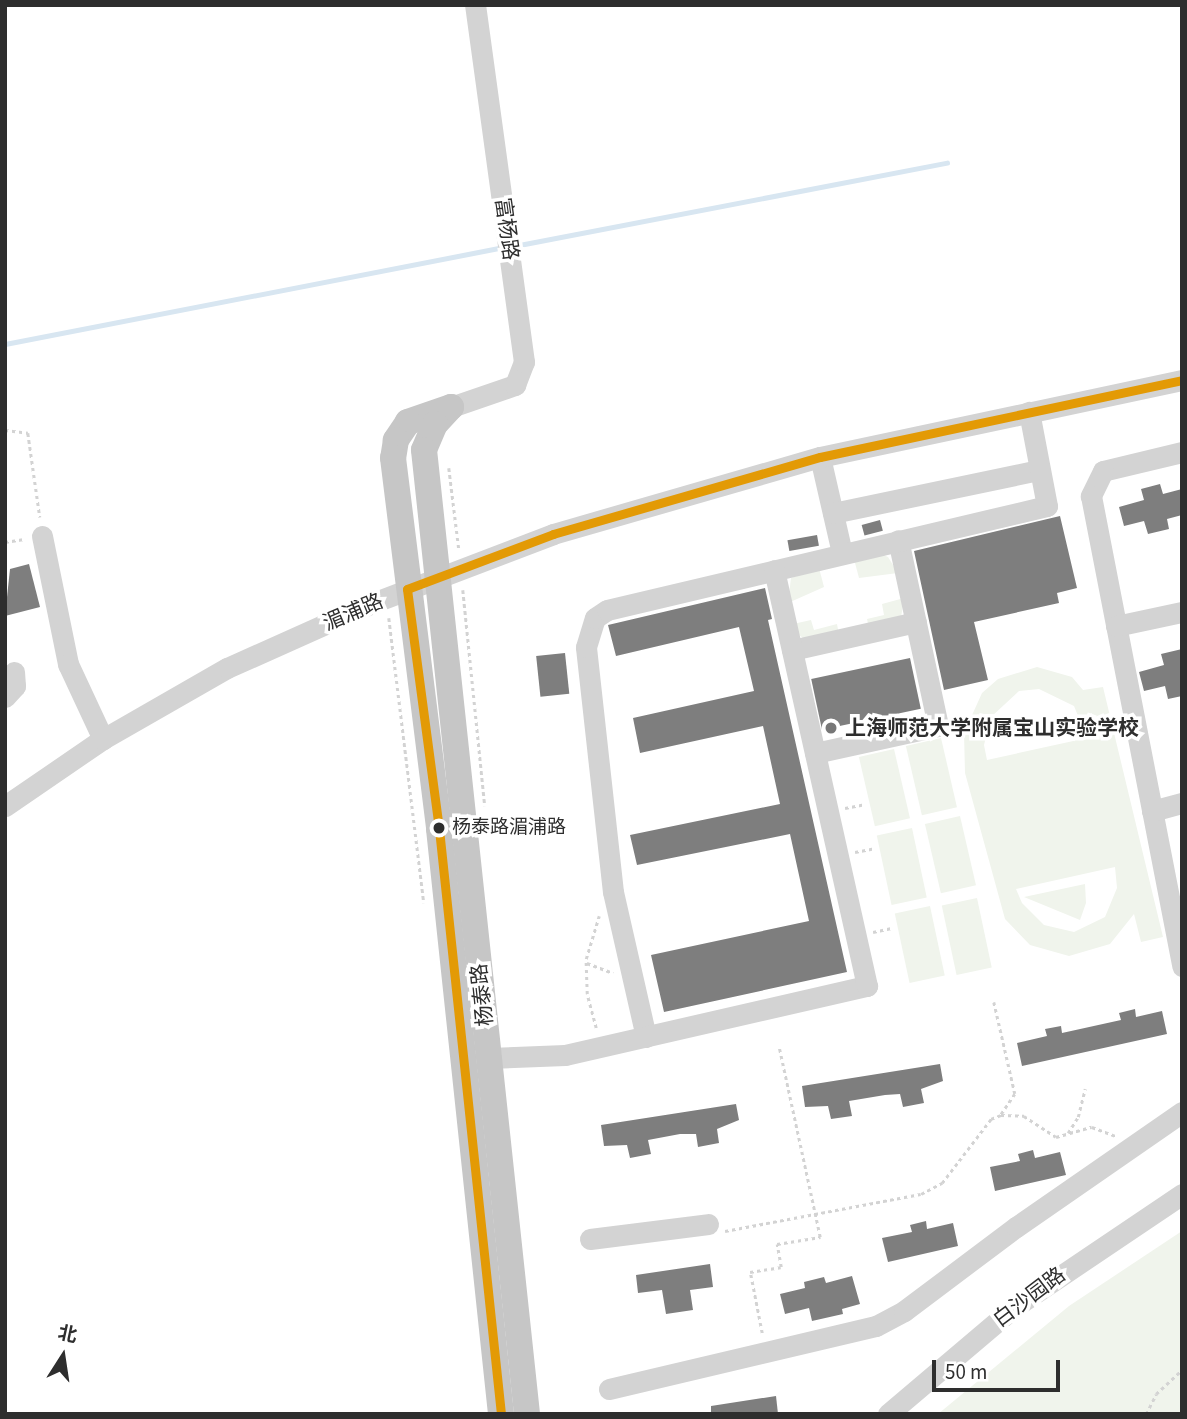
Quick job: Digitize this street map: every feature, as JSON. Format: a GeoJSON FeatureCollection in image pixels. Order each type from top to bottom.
{"type":"FeatureCollection","features":[{"type":"Feature","properties":{"kind":"main road","name":"杨泰路"},"geometry":{"type":"LineString","coordinates":[[451,407],[435,424],[424,450],[450,572],[488,1058],[527,1414]]}},
{"type":"Feature","properties":{"kind":"main road","name":"杨泰路"},"geometry":{"type":"LineString","coordinates":[[451,407],[408,422],[396,440],[393,458],[440,842],[501,1414]]}},
{"type":"Feature","properties":{"kind":"street","name":"富杨路"},"geometry":{"type":"LineString","coordinates":[[451,407],[506,389],[520,378],[524,362],[475,5]]}},
{"type":"Feature","properties":{"kind":"street","name":"湄浦路"},"geometry":{"type":"LineString","coordinates":[[6,804],[103,739],[227,668],[450,572],[598,520],[820,457],[1182,380]]}},
{"type":"Feature","properties":{"kind":"street"},"geometry":{"type":"LineString","coordinates":[[646,1037],[613,892],[586,647],[591,625],[607,610],[1047,506],[1028,412]]}},
{"type":"Feature","properties":{"kind":"street"},"geometry":{"type":"LineString","coordinates":[[1182,452],[1102,471],[1094,483],[1091,496],[1182,967]]}},
{"type":"Feature","properties":{"kind":"street"},"geometry":{"type":"LineString","coordinates":[[820,457],[842,553]]}},
{"type":"Feature","properties":{"kind":"street"},"geometry":{"type":"LineString","coordinates":[[833,513],[1039,470]]}},
{"type":"Feature","properties":{"kind":"street"},"geometry":{"type":"LineString","coordinates":[[42,536],[68,664],[103,739]]}},
{"type":"Feature","properties":{"kind":"street"},"geometry":{"type":"LineString","coordinates":[[815,753],[938,726],[898,540]]}},
{"type":"Feature","properties":{"kind":"street"},"geometry":{"type":"LineString","coordinates":[[488,1058],[565,1055],[867,986],[775,570]]}},
{"type":"Feature","properties":{"kind":"street"},"geometry":{"type":"LineString","coordinates":[[1116,626],[1182,612]]}},
{"type":"Feature","properties":{"kind":"street"},"geometry":{"type":"LineString","coordinates":[[792,650],[855,633],[916,622]]}},
{"type":"Feature","properties":{"kind":"street"},"geometry":{"type":"LineString","coordinates":[[5,697],[15,686],[14,672]]}},
{"type":"Feature","properties":{"kind":"street"},"geometry":{"type":"LineString","coordinates":[[1152,811],[1182,803]]}},
{"type":"Feature","properties":{"kind":"street"},"geometry":{"type":"LineString","coordinates":[[609,1389],[850,1335],[904,1311],[1123,1151],[1182,1112]]}},
{"type":"Feature","properties":{"kind":"street","name":"白沙园路"},"geometry":{"type":"LineString","coordinates":[[888,1414],[1013,1308],[1182,1195]]}},
{"type":"Feature","properties":{"kind":"street"},"geometry":{"type":"LineString","coordinates":[[590,1239],[708,1224]]}},
{"type":"Feature","properties":{"kind":"path"},"geometry":{"type":"LineString","coordinates":[[5,430],[28,433],[42,536]]}},
{"type":"Feature","properties":{"kind":"path"},"geometry":{"type":"LineString","coordinates":[[448,460],[450,572]]}},
{"type":"Feature","properties":{"kind":"path"},"geometry":{"type":"LineString","coordinates":[[601,1047],[587,994],[587,963],[591,934],[613,892]]}},
{"type":"Feature","properties":{"kind":"path"},"geometry":{"type":"LineString","coordinates":[[587,963],[633,981]]}},
{"type":"Feature","properties":{"kind":"path"},"geometry":{"type":"LineString","coordinates":[[994,1002],[1015,1094],[1001,1115]]}},
{"type":"Feature","properties":{"kind":"path"},"geometry":{"type":"LineString","coordinates":[[766,1354],[750,1272],[781,1267],[777,1244],[820,1237],[779,1048]]}},
{"type":"Feature","properties":{"kind":"path"},"geometry":{"type":"LineString","coordinates":[[1066,1135],[1079,1118],[1085,1089]]}},
{"type":"Feature","properties":{"kind":"path"},"geometry":{"type":"LineString","coordinates":[[708,1224],[729,1233],[921,1194],[942,1183],[991,1119],[1001,1115],[1024,1116],[1056,1137],[1102,1128],[1115,1135],[1123,1151]]}},
{"type":"Feature","properties":{"kind":"path"},"geometry":{"type":"LineString","coordinates":[[1146,1414],[1156,1394],[1182,1370]]}},
{"type":"Feature","properties":{"kind":"shaded area"},"geometry":{"type":"Polygon","coordinates":[[[879,553],[888,557],[898,573],[859,578],[854,559],[879,553]]]}},
{"type":"Feature","properties":{"kind":"shaded area"},"geometry":{"type":"Polygon","coordinates":[[[819,568],[824,587],[788,603],[791,578],[819,568]]]}},
{"type":"Feature","properties":{"kind":"shaded area"},"geometry":{"type":"Polygon","coordinates":[[[904,598],[901,618],[869,628],[867,619],[884,615],[882,604],[904,598]]]}},
{"type":"Feature","properties":{"kind":"shaded area"},"geometry":{"type":"Polygon","coordinates":[[[811,620],[814,630],[837,624],[839,635],[803,638],[795,632],[793,624],[811,620]]]}},
{"type":"Feature","properties":{"kind":"shaded area"},"geometry":{"type":"Polygon","coordinates":[[[1037,667],[1072,677],[1083,690],[1103,687],[1163,937],[1141,942],[1134,914],[1110,944],[1069,956],[1030,945],[1005,919],[965,773],[964,733],[982,693],[998,679],[1037,667]],[[1039,689],[1019,691],[991,717],[984,745],[987,760],[1087,738],[1074,706],[1039,689]],[[1115,867],[1016,889],[1022,903],[1044,925],[1074,932],[1105,917],[1117,888],[1115,867]]]}},
{"type":"Feature","properties":{"kind":"shaded area"},"geometry":{"type":"Polygon","coordinates":[[[941,738],[957,807],[922,815],[906,746],[941,738]]]}},
{"type":"Feature","properties":{"kind":"shaded area"},"geometry":{"type":"Polygon","coordinates":[[[894,749],[910,818],[875,826],[859,757],[894,749]]]}},
{"type":"Feature","properties":{"kind":"shaded area"},"geometry":{"type":"Polygon","coordinates":[[[960,816],[976,885],[941,893],[925,824],[960,816]]]}},
{"type":"Feature","properties":{"kind":"shaded area"},"geometry":{"type":"Polygon","coordinates":[[[912,828],[927,897],[892,905],[877,835],[912,828]]]}},
{"type":"Feature","properties":{"kind":"shaded area"},"geometry":{"type":"Polygon","coordinates":[[[1085,884],[1086,903],[1080,920],[1024,897],[1085,884]]]}},
{"type":"Feature","properties":{"kind":"shaded area"},"geometry":{"type":"Polygon","coordinates":[[[977,898],[992,967],[957,975],[942,905],[977,898]]]}},
{"type":"Feature","properties":{"kind":"shaded area"},"geometry":{"type":"Polygon","coordinates":[[[930,906],[945,975],[910,983],[895,913],[930,906]]]}},
{"type":"Feature","properties":{"kind":"shaded area"},"geometry":{"type":"Polygon","coordinates":[[[1182,1231],[1182,1414],[938,1414],[1069,1306],[1182,1231]]]}},
{"type":"Feature","properties":{"kind":"building"},"geometry":{"type":"Polygon","coordinates":[[[1160,484],[1163,494],[1182,489],[1182,515],[1167,519],[1169,529],[1148,534],[1144,521],[1124,526],[1119,507],[1144,500],[1141,489],[1160,484]]]}},
{"type":"Feature","properties":{"kind":"building"},"geometry":{"type":"Polygon","coordinates":[[[1060,516],[1077,588],[1057,593],[1059,603],[974,622],[988,680],[944,690],[914,551],[1060,516]]]}},
{"type":"Feature","properties":{"kind":"building"},"geometry":{"type":"Polygon","coordinates":[[[880,520],[883,531],[864,536],[862,525],[880,520]]]}},
{"type":"Feature","properties":{"kind":"building"},"geometry":{"type":"Polygon","coordinates":[[[817,535],[819,546],[789,551],[787,540],[817,535]]]}},
{"type":"Feature","properties":{"kind":"building"},"geometry":{"type":"Polygon","coordinates":[[[29,564],[40,607],[5,616],[10,569],[29,564]]]}},
{"type":"Feature","properties":{"kind":"building"},"geometry":{"type":"Polygon","coordinates":[[[765,588],[772,619],[768,620],[847,972],[664,1012],[651,955],[809,921],[790,834],[637,865],[630,835],[780,804],[763,726],[640,753],[633,718],[754,691],[739,627],[616,656],[608,625],[765,588]]]}},
{"type":"Feature","properties":{"kind":"building"},"geometry":{"type":"Polygon","coordinates":[[[1182,649],[1182,696],[1168,699],[1165,686],[1144,691],[1139,672],[1164,665],[1161,654],[1182,649]]]}},
{"type":"Feature","properties":{"kind":"building"},"geometry":{"type":"Polygon","coordinates":[[[565,653],[569,694],[540,697],[536,656],[565,653]]]}},
{"type":"Feature","properties":{"kind":"building"},"geometry":{"type":"Polygon","coordinates":[[[910,658],[921,709],[822,730],[811,679],[910,658]]]}},
{"type":"Feature","properties":{"kind":"building"},"geometry":{"type":"Polygon","coordinates":[[[1135,1009],[1136,1017],[1162,1011],[1167,1034],[1022,1066],[1017,1043],[1047,1036],[1045,1029],[1061,1026],[1062,1033],[1121,1020],[1119,1013],[1135,1009]]]}},
{"type":"Feature","properties":{"kind":"building"},"geometry":{"type":"Polygon","coordinates":[[[940,1064],[943,1081],[921,1089],[924,1103],[903,1107],[900,1094],[849,1101],[852,1116],[831,1119],[828,1106],[805,1107],[802,1086],[940,1064]]]}},
{"type":"Feature","properties":{"kind":"building"},"geometry":{"type":"Polygon","coordinates":[[[736,1104],[739,1120],[717,1129],[719,1143],[698,1147],[696,1134],[680,1134],[648,1140],[651,1154],[630,1158],[627,1145],[604,1146],[601,1125],[736,1104]]]}},
{"type":"Feature","properties":{"kind":"building"},"geometry":{"type":"Polygon","coordinates":[[[1033,1150],[1035,1158],[1060,1152],[1066,1175],[995,1191],[990,1167],[1020,1161],[1018,1154],[1033,1150]]]}},
{"type":"Feature","properties":{"kind":"building"},"geometry":{"type":"Polygon","coordinates":[[[926,1221],[927,1229],[953,1223],[958,1246],[888,1262],[882,1238],[912,1232],[910,1225],[926,1221]]]}},
{"type":"Feature","properties":{"kind":"building"},"geometry":{"type":"Polygon","coordinates":[[[710,1264],[713,1287],[690,1290],[693,1310],[666,1314],[662,1290],[638,1293],[636,1275],[710,1264]]]}},
{"type":"Feature","properties":{"kind":"building"},"geometry":{"type":"Polygon","coordinates":[[[852,1276],[860,1304],[842,1309],[843,1314],[812,1321],[809,1308],[785,1314],[780,1294],[805,1288],[804,1282],[824,1277],[826,1283],[852,1276]]]}},
{"type":"Feature","properties":{"kind":"building"},"geometry":{"type":"Polygon","coordinates":[[[776,1396],[778,1414],[711,1414],[711,1406],[776,1396]]]}},
{"type":"Feature","properties":{"kind":"waterway"},"geometry":{"type":"LineString","coordinates":[[514,246],[947,163]]}},
{"type":"Feature","properties":{"kind":"waterway"},"geometry":{"type":"LineString","coordinates":[[5,344],[504,247]]}},
{"type":"Feature","properties":{"kind":"transit line"},"geometry":{"type":"LineString","coordinates":[[501,1414],[439,829],[407,589],[553,534],[820,457],[1182,380]]}},
{"type":"Feature","properties":{"kind":"place","name":"上海师范大学附属宝山实验学校"},"geometry":{"type":"Point","coordinates":[831,728]}},
{"type":"Feature","properties":{"kind":"place","name":"杨泰路湄浦路"},"geometry":{"type":"Point","coordinates":[439,828]}}]}
